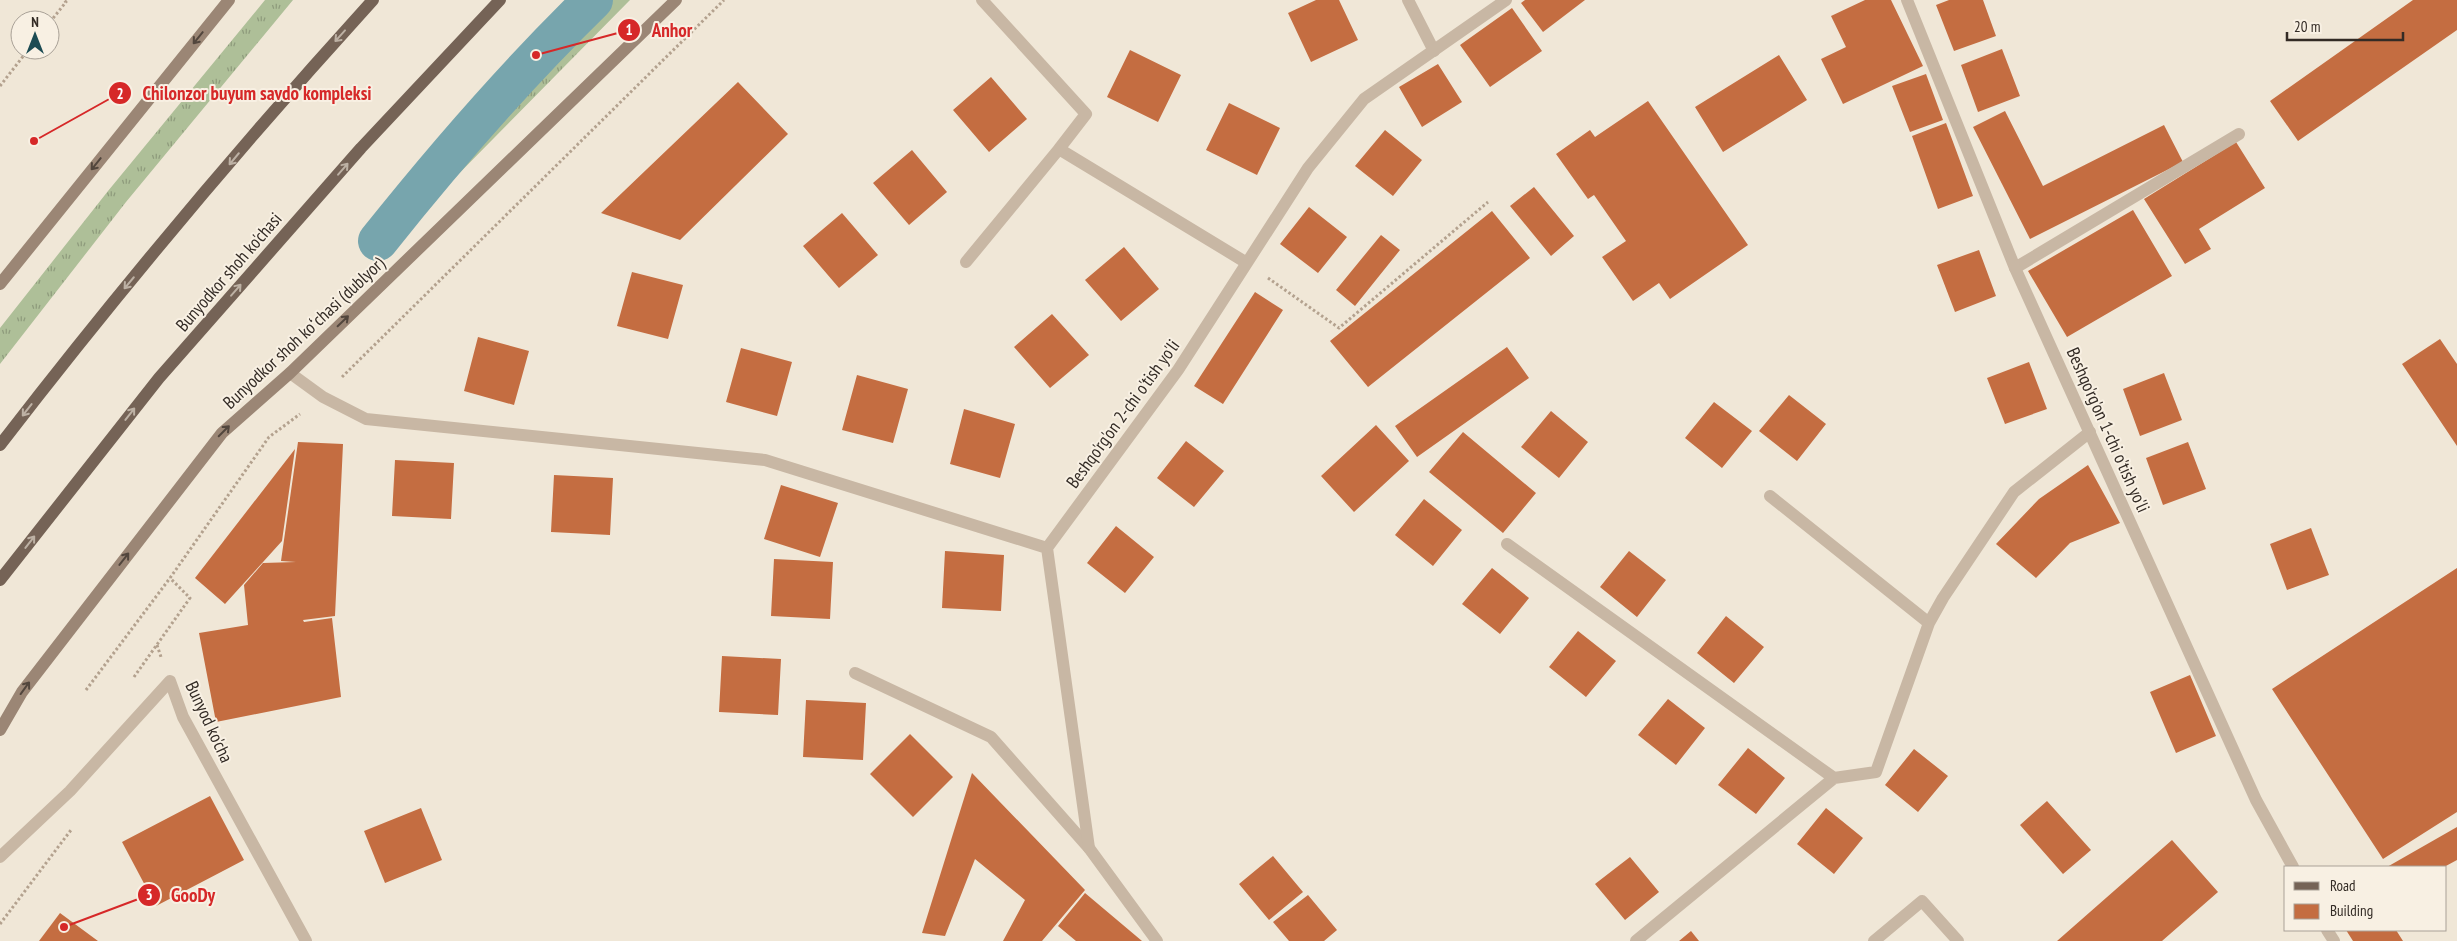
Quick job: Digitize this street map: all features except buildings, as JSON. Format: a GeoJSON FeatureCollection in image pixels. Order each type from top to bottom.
{"type":"FeatureCollection","features":[{"type":"Feature","properties":{"kind":"main road"},"geometry":{"type":"LineString","coordinates":[[0,445],[97,320],[299,82],[373,0]]}},
{"type":"Feature","properties":{"kind":"main road","name":"Bunyodkor shoh ko'chasi"},"geometry":{"type":"LineString","coordinates":[[0,580],[158,378],[361,148],[500,0]]}},
{"type":"Feature","properties":{"kind":"street"},"geometry":{"type":"LineString","coordinates":[[0,284],[229,0]]}},
{"type":"Feature","properties":{"kind":"street","name":"Bunyodkor shoh koʻchasi (dublyor)"},"geometry":{"type":"LineString","coordinates":[[0,730],[22,692],[222,432],[290,373],[676,0]]}},
{"type":"Feature","properties":{"kind":"street"},"geometry":{"type":"LineString","coordinates":[[966,262],[1086,114],[982,0]]}},
{"type":"Feature","properties":{"kind":"street"},"geometry":{"type":"LineString","coordinates":[[1408,0],[1434,51]]}},
{"type":"Feature","properties":{"kind":"street","name":"Beshqo'rg'on 2-chi o'tish yo'li"},"geometry":{"type":"LineString","coordinates":[[1047,548],[1178,370],[1308,168],[1364,99],[1506,0]]}},
{"type":"Feature","properties":{"kind":"street","name":"Beshqo'rg'on 1-chi o'tish yo'li"},"geometry":{"type":"LineString","coordinates":[[1907,0],[2015,268],[2256,800],[2292,866]]}},
{"type":"Feature","properties":{"kind":"street"},"geometry":{"type":"LineString","coordinates":[[2015,268],[2239,134]]}},
{"type":"Feature","properties":{"kind":"street"},"geometry":{"type":"LineString","coordinates":[[1059,149],[1247,263]]}},
{"type":"Feature","properties":{"kind":"street"},"geometry":{"type":"LineString","coordinates":[[290,373],[322,397],[366,419],[765,460],[1047,548],[1089,848]]}},
{"type":"Feature","properties":{"kind":"street"},"geometry":{"type":"LineString","coordinates":[[1636,941],[1834,778],[1876,772],[1929,623],[1943,598],[2014,492],[2090,432]]}},
{"type":"Feature","properties":{"kind":"street"},"geometry":{"type":"LineString","coordinates":[[1770,496],[1929,623]]}},
{"type":"Feature","properties":{"kind":"street"},"geometry":{"type":"LineString","coordinates":[[1507,544],[1834,778]]}},
{"type":"Feature","properties":{"kind":"street"},"geometry":{"type":"LineString","coordinates":[[855,673],[991,737],[1089,848],[1157,941]]}},
{"type":"Feature","properties":{"kind":"street","name":"Bunyod ko'cha"},"geometry":{"type":"LineString","coordinates":[[0,856],[70,791],[170,681],[183,717],[306,941]]}},
{"type":"Feature","properties":{"kind":"street"},"geometry":{"type":"LineString","coordinates":[[1874,941],[1922,901],[1958,941]]}},
{"type":"Feature","properties":{"kind":"path"},"geometry":{"type":"LineString","coordinates":[[60,10],[66,2],[64,0]]}},
{"type":"Feature","properties":{"kind":"path"},"geometry":{"type":"LineString","coordinates":[[86,690],[170,578],[269,437],[322,397],[724,0]]}},
{"type":"Feature","properties":{"kind":"path"},"geometry":{"type":"LineString","coordinates":[[0,86],[20,60]]}},
{"type":"Feature","properties":{"kind":"path"},"geometry":{"type":"LineString","coordinates":[[1247,263],[1339,328],[1488,202]]}},
{"type":"Feature","properties":{"kind":"path"},"geometry":{"type":"LineString","coordinates":[[170,578],[190,598]]}},
{"type":"Feature","properties":{"kind":"path"},"geometry":{"type":"LineString","coordinates":[[0,924],[73,826]]}},
{"type":"Feature","properties":{"kind":"green space"},"geometry":{"type":"Polygon","coordinates":[[[265,0],[293,0],[126,202],[0,364],[0,328],[108,191],[265,0]]]}},
{"type":"Feature","properties":{"kind":"green space"},"geometry":{"type":"Polygon","coordinates":[[[604,0],[630,0],[427,206],[415,207],[533,71],[604,0]]]}},
{"type":"Feature","properties":{"kind":"waterway"},"geometry":{"type":"LineString","coordinates":[[378,241],[482,117],[536,57],[593,0]]}},
{"type":"Feature","properties":{"kind":"place","name":"Anhor"},"geometry":{"type":"Point","coordinates":[536,55]}},
{"type":"Feature","properties":{"kind":"place","name":"Chilonzor buyum savdo kompleksi"},"geometry":{"type":"Point","coordinates":[34,141]}},
{"type":"Feature","properties":{"kind":"place","name":"GooDy"},"geometry":{"type":"Point","coordinates":[64,927]}}]}
